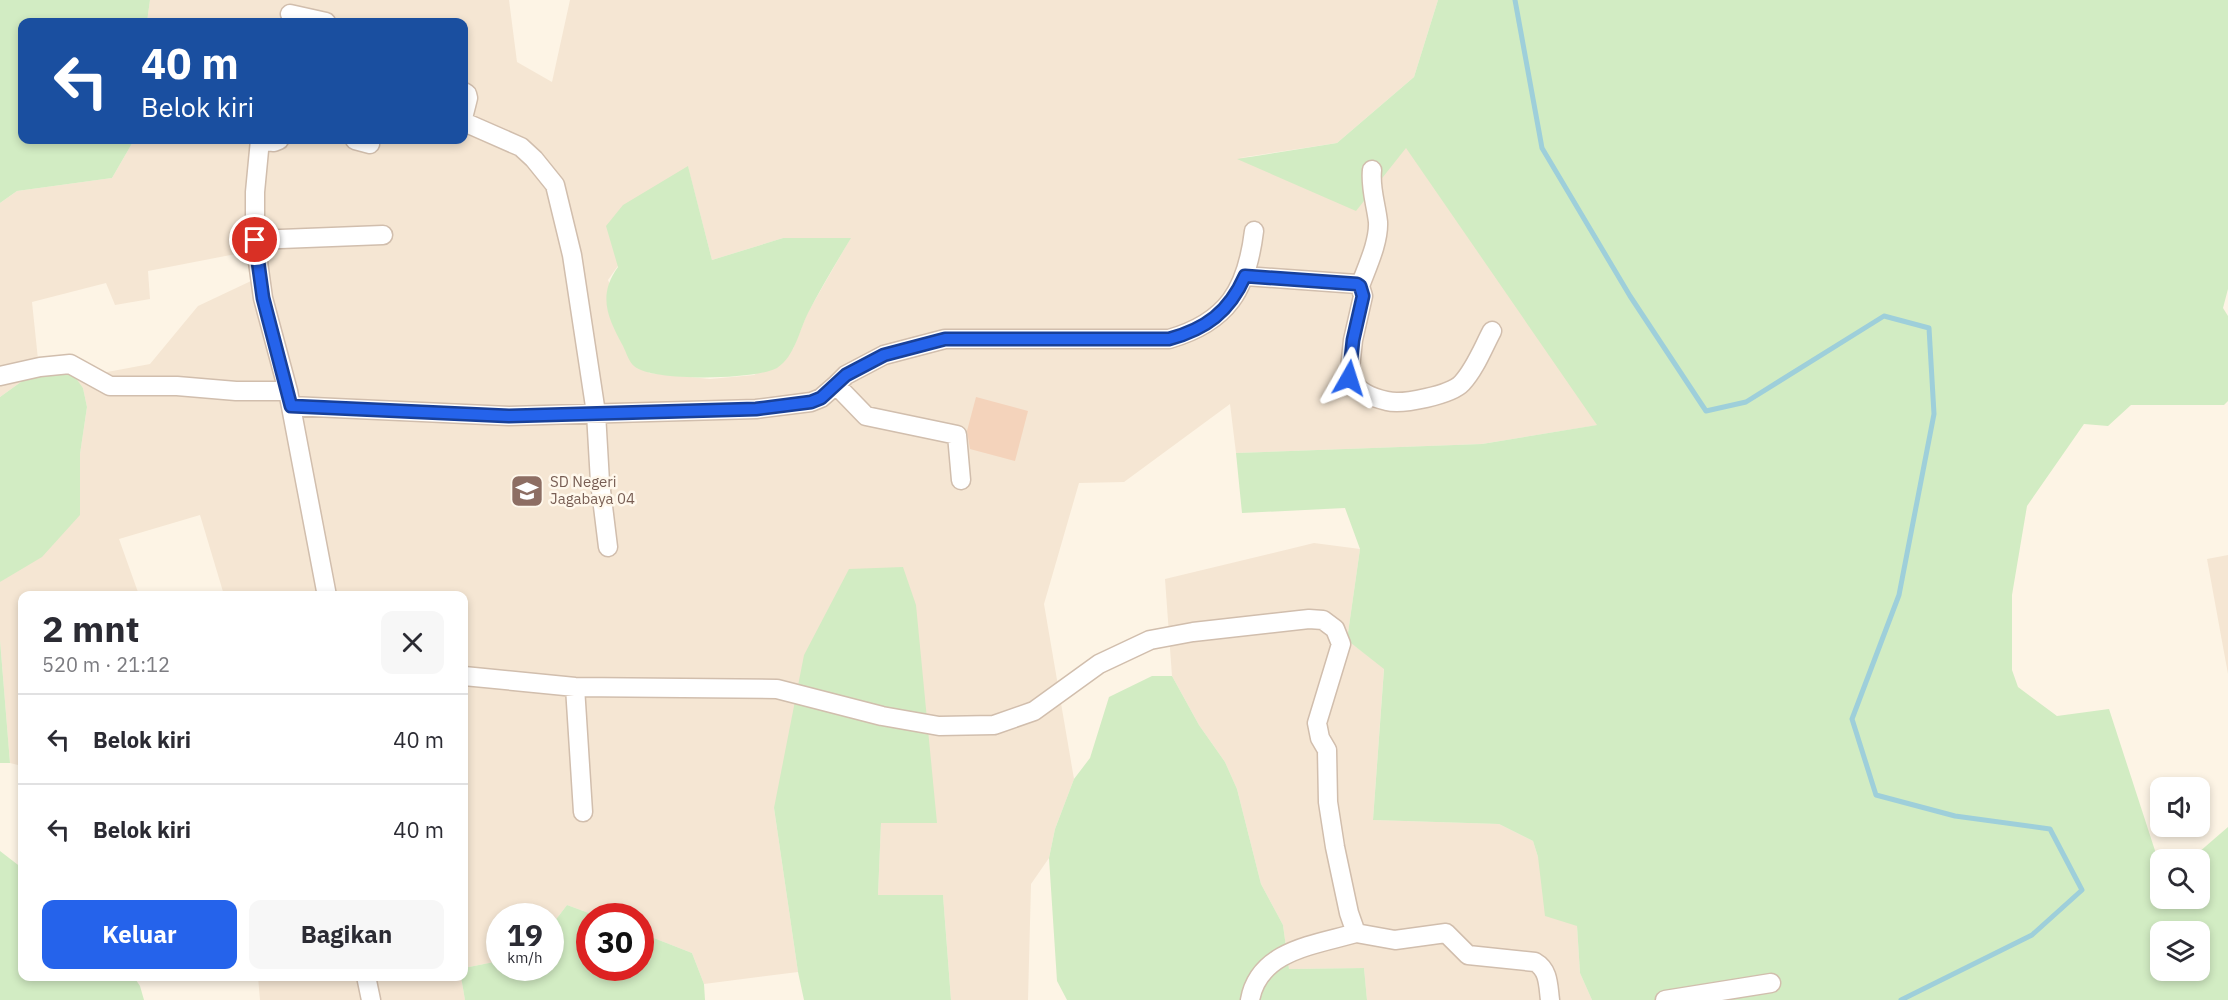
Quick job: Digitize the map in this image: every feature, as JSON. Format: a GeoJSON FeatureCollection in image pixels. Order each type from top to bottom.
{"type":"FeatureCollection","features":[{"type":"Feature","properties":{"kind":"street"},"geometry":{"type":"LineString","coordinates":[[291,12],[312,18]]}},
{"type":"Feature","properties":{"kind":"street"},"geometry":{"type":"LineString","coordinates":[[468,124],[521,147],[555,185],[572,255],[596,413],[600,482],[608,547]]}},
{"type":"Feature","properties":{"kind":"street"},"geometry":{"type":"LineString","coordinates":[[259,144],[255,192],[255,240],[263,298],[289,398],[326,591]]}},
{"type":"Feature","properties":{"kind":"street"},"geometry":{"type":"LineString","coordinates":[[1372,170],[1371,182],[1378,224],[1372,253],[1360,286],[1363,296],[1353,340],[1349,378],[1358,390],[1390,402],[1440,396],[1462,383],[1492,331]]}},
{"type":"Feature","properties":{"kind":"street"},"geometry":{"type":"LineString","coordinates":[[0,376],[40,367],[70,364],[110,386],[177,386],[289,398],[509,416],[756,409],[811,402],[821,398],[846,375],[884,355],[945,339],[1169,339],[1189,333],[1224,311],[1237,295],[1251,257],[1254,231]]}},
{"type":"Feature","properties":{"kind":"street"},"geometry":{"type":"LineString","coordinates":[[255,240],[383,236]]}},
{"type":"Feature","properties":{"kind":"street"},"geometry":{"type":"LineString","coordinates":[[1245,276],[1360,286]]}},
{"type":"Feature","properties":{"kind":"street"},"geometry":{"type":"LineString","coordinates":[[836,385],[866,416],[957,435],[961,480]]}},
{"type":"Feature","properties":{"kind":"street"},"geometry":{"type":"LineString","coordinates":[[468,676],[575,687],[777,689],[882,716],[939,726],[994,725],[1034,711],[1099,664],[1150,640],[1204,630],[1309,619],[1323,620],[1335,629],[1341,644],[1317,723],[1320,738],[1327,750],[1328,802],[1335,847],[1349,912],[1356,933]]}},
{"type":"Feature","properties":{"kind":"street"},"geometry":{"type":"LineString","coordinates":[[575,687],[583,812]]}},
{"type":"Feature","properties":{"kind":"street"},"geometry":{"type":"LineString","coordinates":[[1250,1000],[1252,990],[1264,968],[1286,954],[1356,933],[1395,939],[1446,933],[1468,955],[1536,962],[1544,966],[1550,1000]]}},
{"type":"Feature","properties":{"kind":"street"},"geometry":{"type":"LineString","coordinates":[[367,981],[370,1000]]}},
{"type":"Feature","properties":{"kind":"street"},"geometry":{"type":"LineString","coordinates":[[1665,1000],[1771,983]]}},
{"type":"Feature","properties":{"kind":"shaded area"},"geometry":{"type":"Polygon","coordinates":[[[150,0],[509,0],[517,62],[552,82],[570,0],[1438,0],[1414,77],[1337,143],[1239,158],[1406,147],[1598,425],[1482,444],[1236,453],[1230,404],[1124,482],[1079,483],[1044,604],[1074,779],[1055,829],[1049,858],[1031,884],[1028,1000],[951,1000],[943,895],[878,895],[881,822],[937,822],[774,808],[798,972],[704,984],[692,953],[654,938],[654,903],[576,903],[576,908],[567,905],[564,909],[564,903],[486,903],[486,964],[468,967],[468,591],[223,591],[200,515],[119,539],[138,591],[18,591],[18,765],[10,763],[0,640],[0,582],[80,454],[87,407],[83,388],[75,378],[150,364],[198,306],[251,281],[246,252],[148,271],[150,299],[115,305],[106,283],[32,302],[39,369],[0,397],[0,203],[17,191],[112,178],[132,144],[468,144],[468,18],[148,18],[150,0]],[[688,167],[608,280],[649,373],[710,379],[754,375],[793,349],[807,314],[850,239],[783,238],[712,260],[688,167]]]}},
{"type":"Feature","properties":{"kind":"shaded area"},"geometry":{"type":"Polygon","coordinates":[[[1314,543],[1360,549],[1347,640],[1384,668],[1373,820],[1499,824],[1533,841],[1538,857],[1577,926],[1580,973],[1592,1000],[1367,1000],[1364,968],[1289,969],[1283,925],[1261,884],[1237,789],[1225,762],[1199,725],[1172,676],[1165,579],[1314,543]]]}},
{"type":"Feature","properties":{"kind":"shaded area"},"geometry":{"type":"Polygon","coordinates":[[[2228,555],[2228,674],[2207,559],[2228,555]]]}},
{"type":"Feature","properties":{"kind":"shaded area"},"geometry":{"type":"Polygon","coordinates":[[[258,981],[462,981],[465,1000],[260,1000],[258,981]]]}},
{"type":"Feature","properties":{"kind":"green space"},"geometry":{"type":"Polygon","coordinates":[[[0,0],[150,0],[148,18],[18,18],[18,144],[132,144],[112,178],[17,191],[0,203],[0,0]]]}},
{"type":"Feature","properties":{"kind":"green space"},"geometry":{"type":"Polygon","coordinates":[[[1438,0],[2228,0],[2228,289],[2223,308],[2228,316],[2228,401],[2224,405],[2131,405],[2108,426],[2084,424],[2027,506],[2012,595],[2012,670],[2018,687],[2057,716],[2109,709],[2154,849],[2150,849],[2150,909],[2210,909],[2210,849],[2203,849],[2228,827],[2228,1000],[1592,1000],[1580,973],[1577,926],[1545,916],[1538,857],[1533,841],[1499,824],[1373,820],[1384,669],[1347,640],[1360,549],[1345,508],[1242,513],[1236,453],[1482,444],[1597,425],[1406,148],[1356,211],[1237,159],[1337,143],[1414,77],[1438,0]]]}},
{"type":"Feature","properties":{"kind":"green space"},"geometry":{"type":"Polygon","coordinates":[[[688,166],[712,260],[783,238],[851,238],[808,313],[792,350],[777,368],[748,375],[704,378],[661,375],[644,371],[631,362],[613,326],[606,297],[618,267],[606,226],[623,205],[688,166]]]}},
{"type":"Feature","properties":{"kind":"green space"},"geometry":{"type":"Polygon","coordinates":[[[68,367],[83,388],[87,407],[80,454],[80,515],[42,557],[0,582],[0,397],[39,369],[68,367]]]}},
{"type":"Feature","properties":{"kind":"green space"},"geometry":{"type":"Polygon","coordinates":[[[903,567],[916,605],[937,823],[881,823],[878,895],[943,895],[951,1000],[804,1000],[774,808],[804,655],[849,569],[903,567]]]}},
{"type":"Feature","properties":{"kind":"green space"},"geometry":{"type":"Polygon","coordinates":[[[0,640],[10,763],[0,763],[0,640]]]}},
{"type":"Feature","properties":{"kind":"green space"},"geometry":{"type":"Polygon","coordinates":[[[1152,676],[1172,676],[1199,725],[1225,762],[1237,789],[1261,884],[1283,925],[1289,969],[1364,968],[1367,1000],[1067,1000],[1057,981],[1049,858],[1055,829],[1074,779],[1090,758],[1109,697],[1152,676]]]}},
{"type":"Feature","properties":{"kind":"green space"},"geometry":{"type":"Polygon","coordinates":[[[0,851],[18,865],[18,981],[137,981],[144,1000],[0,1000],[0,851]]]}},
{"type":"Feature","properties":{"kind":"green space"},"geometry":{"type":"Polygon","coordinates":[[[567,905],[576,908],[576,981],[654,981],[654,938],[692,953],[704,984],[705,1000],[465,1000],[462,981],[468,981],[468,967],[486,964],[486,981],[564,981],[564,909],[567,905]]]}},
{"type":"Feature","properties":{"kind":"building"},"geometry":{"type":"Polygon","coordinates":[[[976,397],[1028,411],[1015,461],[970,449],[967,431],[976,397]]]}},
{"type":"Feature","properties":{"kind":"waterway"},"geometry":{"type":"LineString","coordinates":[[1515,0],[1542,148],[1630,296],[1706,411],[1746,402],[1884,316],[1929,328],[1934,414],[1899,595],[1852,719],[1876,795],[1955,816],[2050,829],[2082,890],[2032,935],[1901,1000]]}},
{"type":"Feature","properties":{"kind":"place","name":"SD Negeri Jagabaya 04"},"geometry":{"type":"Point","coordinates":[527,491]}},
{"type":"Feature","properties":{"kind":"route"},"geometry":{"type":"LineString","coordinates":[[255,240],[263,298],[291,406],[509,416],[756,409],[811,402],[821,398],[846,375],[884,355],[945,339],[1169,339],[1189,333],[1224,311],[1237,295],[1245,276],[1360,286],[1363,296],[1353,340],[1349,378]]}}]}
